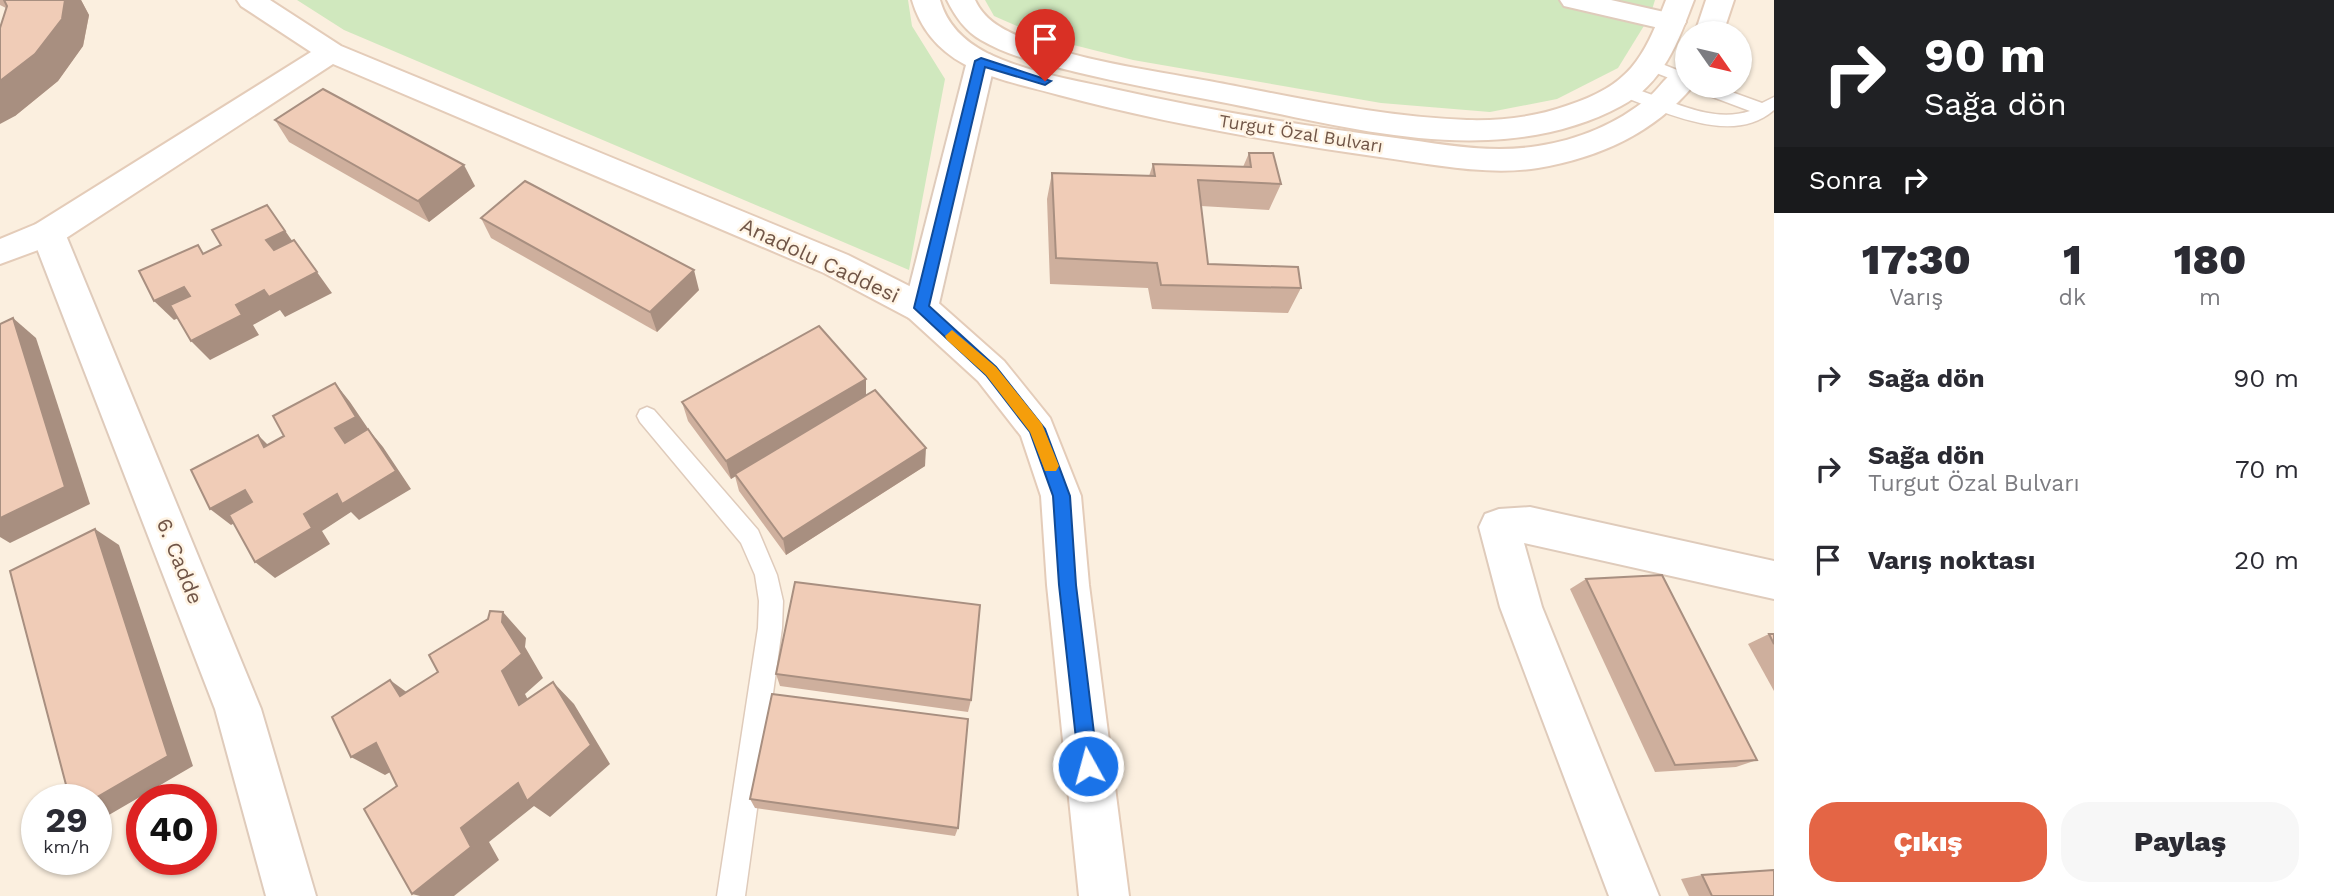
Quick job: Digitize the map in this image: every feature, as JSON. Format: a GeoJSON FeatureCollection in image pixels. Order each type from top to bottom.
{"type":"FeatureCollection","features":[{"type":"Feature","properties":{"kind":"street","name":"Anadolu Caddesi"},"geometry":{"type":"LineString","coordinates":[[251,0],[331,52],[797,246],[921,308],[991,371],[1037,429],[1061,496],[1068,585],[1104,896]]}},
{"type":"Feature","properties":{"kind":"street","name":"Turgut Özal Bulvarı"},"geometry":{"type":"LineString","coordinates":[[926,0],[937,27],[950,42],[981,61],[1064,87],[1172,112],[1329,139],[1482,159],[1537,157],[1577,148],[1620,132],[1675,90]]}},
{"type":"Feature","properties":{"kind":"street","name":"Turgut Özal Bulvarı"},"geometry":{"type":"LineString","coordinates":[[961,0],[974,21],[997,37],[1059,58],[1175,85],[1390,122],[1469,130],[1517,127],[1573,115],[1625,91],[1644,76],[1652,65],[1676,11]]}},
{"type":"Feature","properties":{"kind":"street"},"geometry":{"type":"LineString","coordinates":[[1574,0],[1676,11]]}},
{"type":"Feature","properties":{"kind":"street"},"geometry":{"type":"LineString","coordinates":[[1713,21],[1720,0]]}},
{"type":"Feature","properties":{"kind":"street"},"geometry":{"type":"LineString","coordinates":[[0,252],[48,233],[331,52]]}},
{"type":"Feature","properties":{"kind":"street"},"geometry":{"type":"LineString","coordinates":[[921,308],[981,61]]}},
{"type":"Feature","properties":{"kind":"street","name":"6. Cadde"},"geometry":{"type":"LineString","coordinates":[[48,233],[238,709],[272,819],[291,896]]}},
{"type":"Feature","properties":{"kind":"street"},"geometry":{"type":"LineString","coordinates":[[1634,896],[1521,607],[1499,527],[1530,525],[1774,580]]}},
{"type":"Feature","properties":{"kind":"lane"},"geometry":{"type":"LineString","coordinates":[[1652,65],[1675,74]]}},
{"type":"Feature","properties":{"kind":"lane"},"geometry":{"type":"LineString","coordinates":[[1625,91],[1680,111],[1719,118],[1752,116],[1769,106]]}},
{"type":"Feature","properties":{"kind":"lane"},"geometry":{"type":"LineString","coordinates":[[1745,98],[1769,106]]}},
{"type":"Feature","properties":{"kind":"lane"},"geometry":{"type":"LineString","coordinates":[[647,416],[750,537],[766,575],[771,601],[771,628],[731,896]]}},
{"type":"Feature","properties":{"kind":"green space"},"geometry":{"type":"Polygon","coordinates":[[[297,0],[908,0],[912,26],[945,79],[909,270],[344,30],[297,0]]]}},
{"type":"Feature","properties":{"kind":"green space"},"geometry":{"type":"Polygon","coordinates":[[[985,0],[1655,0],[1650,16],[1618,68],[1557,99],[1490,112],[1381,103],[1133,60],[1042,37],[994,16],[985,0]]]}},
{"type":"Feature","properties":{"kind":"building"},"geometry":{"type":"Polygon","coordinates":[[[4,0],[65,0],[62,19],[35,54],[0,81],[0,28],[7,6],[4,0]]]}},
{"type":"Feature","properties":{"kind":"building"},"geometry":{"type":"Polygon","coordinates":[[[323,89],[464,165],[418,201],[275,120],[323,89]]]}},
{"type":"Feature","properties":{"kind":"building"},"geometry":{"type":"Polygon","coordinates":[[[1249,153],[1273,153],[1281,184],[1198,180],[1208,264],[1298,267],[1301,288],[1161,285],[1157,263],[1056,258],[1052,173],[1155,176],[1153,164],[1251,167],[1249,153]]]}},
{"type":"Feature","properties":{"kind":"building"},"geometry":{"type":"Polygon","coordinates":[[[525,181],[694,270],[650,312],[481,218],[525,181]]]}},
{"type":"Feature","properties":{"kind":"building"},"geometry":{"type":"Polygon","coordinates":[[[267,205],[285,231],[266,240],[274,250],[294,240],[317,272],[269,297],[264,290],[236,305],[242,315],[191,341],[170,305],[190,296],[184,287],[154,301],[139,271],[198,245],[203,254],[221,245],[212,230],[267,205]]]}},
{"type":"Feature","properties":{"kind":"building"},"geometry":{"type":"Polygon","coordinates":[[[13,318],[65,487],[0,518],[0,324],[13,318]]]}},
{"type":"Feature","properties":{"kind":"building"},"geometry":{"type":"Polygon","coordinates":[[[819,326],[866,379],[726,461],[682,402],[819,326]]]}},
{"type":"Feature","properties":{"kind":"building"},"geometry":{"type":"Polygon","coordinates":[[[335,383],[356,417],[335,428],[345,443],[368,429],[396,471],[342,504],[337,494],[304,514],[312,528],[255,562],[229,515],[252,502],[245,490],[210,509],[191,470],[258,435],[264,447],[284,436],[273,416],[335,383]]]}},
{"type":"Feature","properties":{"kind":"building"},"geometry":{"type":"Polygon","coordinates":[[[875,390],[926,448],[783,539],[735,474],[875,390]]]}},
{"type":"Feature","properties":{"kind":"building"},"geometry":{"type":"Polygon","coordinates":[[[95,529],[168,756],[112,788],[112,784],[66,784],[10,571],[95,529]]]}},
{"type":"Feature","properties":{"kind":"building"},"geometry":{"type":"Polygon","coordinates":[[[1662,575],[1757,760],[1675,765],[1586,579],[1662,575]]]}},
{"type":"Feature","properties":{"kind":"building"},"geometry":{"type":"Polygon","coordinates":[[[795,582],[980,605],[971,700],[776,674],[795,582]]]}},
{"type":"Feature","properties":{"kind":"building"},"geometry":{"type":"Polygon","coordinates":[[[490,611],[503,612],[502,622],[522,654],[502,671],[519,705],[553,682],[591,745],[527,801],[518,783],[461,828],[471,847],[412,894],[364,809],[397,786],[376,743],[351,757],[332,717],[390,680],[400,696],[438,672],[429,655],[488,619],[490,611]]]}},
{"type":"Feature","properties":{"kind":"building"},"geometry":{"type":"Polygon","coordinates":[[[772,694],[968,719],[958,828],[750,799],[772,694]]]}},
{"type":"Feature","properties":{"kind":"building"},"geometry":{"type":"Polygon","coordinates":[[[1774,870],[1774,896],[1712,896],[1702,875],[1774,870]]]}},
{"type":"Feature","properties":{"kind":"slow traffic"},"geometry":{"type":"LineString","coordinates":[[952,336],[991,371],[1037,429],[1051,466]]}},
{"type":"Feature","properties":{"kind":"route"},"geometry":{"type":"LineString","coordinates":[[1045,81],[981,61],[921,308],[991,371],[1037,429],[1061,496],[1088,766]]}}]}
